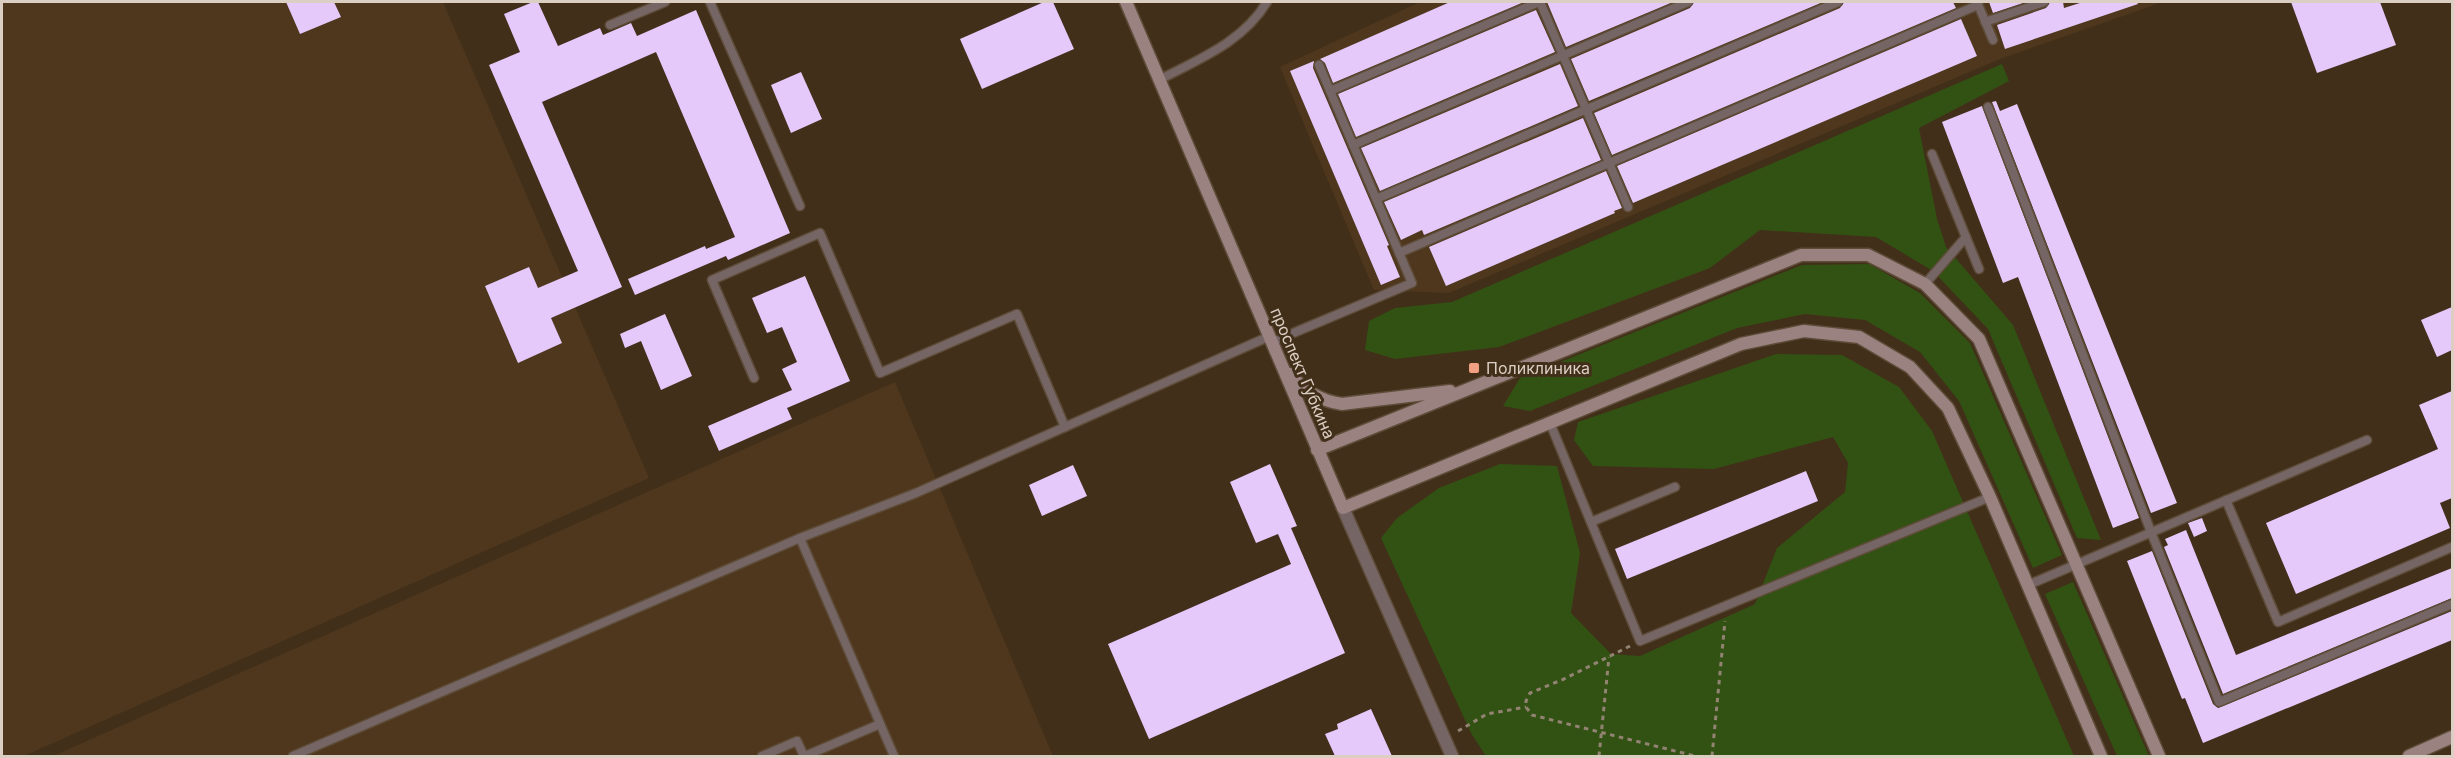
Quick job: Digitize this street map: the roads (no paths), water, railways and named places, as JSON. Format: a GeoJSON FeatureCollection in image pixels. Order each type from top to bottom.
{"type":"FeatureCollection","features":[{"type":"Feature","properties":{"kind":"main road","name":"проспект Губкина"},"geometry":{"type":"LineString","coordinates":[[1126,2],[1343,508]]}},
{"type":"Feature","properties":{"kind":"main road"},"geometry":{"type":"LineString","coordinates":[[1317,450],[1801,255],[1868,255],[1925,284],[1979,339],[2157,751],[2170,756]]}},
{"type":"Feature","properties":{"kind":"main road"},"geometry":{"type":"LineString","coordinates":[[1343,508],[1741,344],[1804,331],[1859,337],[1910,367],[1948,408],[1990,497],[2101,756]]}},
{"type":"Feature","properties":{"kind":"main road"},"geometry":{"type":"LineString","coordinates":[[1278,357],[1301,387],[1329,403],[1361,403],[1469,388]]}},
{"type":"Feature","properties":{"kind":"main road"},"geometry":{"type":"LineString","coordinates":[[2409,756],[2452,737]]}},
{"type":"Feature","properties":{"kind":"street","name":"проспект Губкина"},"geometry":{"type":"LineString","coordinates":[[1343,508],[1444,739],[1449,756]]}},
{"type":"Feature","properties":{"kind":"lane"},"geometry":{"type":"LineString","coordinates":[[610,25],[665,2]]}},
{"type":"Feature","properties":{"kind":"lane"},"geometry":{"type":"LineString","coordinates":[[710,2],[800,206]]}},
{"type":"Feature","properties":{"kind":"lane"},"geometry":{"type":"LineString","coordinates":[[1159,80],[1220,49],[1256,20],[1267,2]]}},
{"type":"Feature","properties":{"kind":"lane"},"geometry":{"type":"LineString","coordinates":[[1330,91],[1540,2],[1628,207]]}},
{"type":"Feature","properties":{"kind":"lane"},"geometry":{"type":"LineString","coordinates":[[1353,145],[1688,2]]}},
{"type":"Feature","properties":{"kind":"lane"},"geometry":{"type":"LineString","coordinates":[[1376,199],[1838,2]]}},
{"type":"Feature","properties":{"kind":"lane"},"geometry":{"type":"LineString","coordinates":[[1985,21],[2044,2]]}},
{"type":"Feature","properties":{"kind":"lane"},"geometry":{"type":"LineString","coordinates":[[1399,253],[1978,3],[1993,40]]}},
{"type":"Feature","properties":{"kind":"lane"},"geometry":{"type":"LineString","coordinates":[[293,756],[800,538],[916,493],[1271,339],[1412,283],[1319,65]]}},
{"type":"Feature","properties":{"kind":"lane"},"geometry":{"type":"LineString","coordinates":[[1988,107],[2151,532],[2219,702],[2452,604]]}},
{"type":"Feature","properties":{"kind":"lane"},"geometry":{"type":"LineString","coordinates":[[1932,153],[1979,269]]}},
{"type":"Feature","properties":{"kind":"lane"},"geometry":{"type":"LineString","coordinates":[[754,378],[712,280],[820,233],[880,372],[1017,314],[1065,427]]}},
{"type":"Feature","properties":{"kind":"lane"},"geometry":{"type":"LineString","coordinates":[[1925,284],[1966,237]]}},
{"type":"Feature","properties":{"kind":"lane"},"geometry":{"type":"LineString","coordinates":[[1550,423],[1640,641],[1990,497]]}},
{"type":"Feature","properties":{"kind":"lane"},"geometry":{"type":"LineString","coordinates":[[2028,585],[2367,440]]}},
{"type":"Feature","properties":{"kind":"lane"},"geometry":{"type":"LineString","coordinates":[[1591,522],[1675,487]]}},
{"type":"Feature","properties":{"kind":"lane"},"geometry":{"type":"LineString","coordinates":[[2226,500],[2278,622],[2452,547]]}},
{"type":"Feature","properties":{"kind":"lane"},"geometry":{"type":"LineString","coordinates":[[800,538],[894,756]]}},
{"type":"Feature","properties":{"kind":"lane"},"geometry":{"type":"LineString","coordinates":[[762,756],[797,741],[804,756],[880,724]]}},
{"type":"Feature","properties":{"kind":"place","name":"Поликлиника"},"geometry":{"type":"Point","coordinates":[1474,368]}}]}
